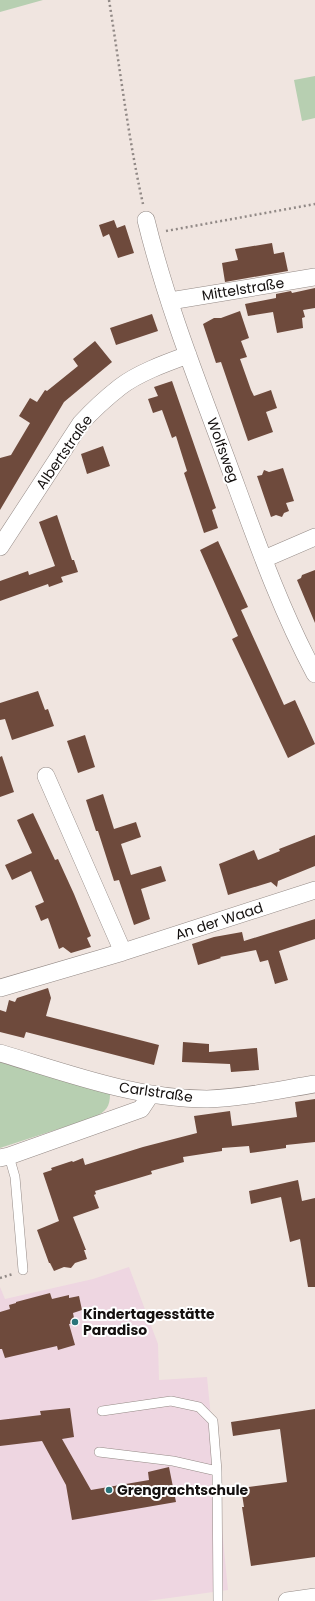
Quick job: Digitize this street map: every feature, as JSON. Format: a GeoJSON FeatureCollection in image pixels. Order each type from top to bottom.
{"type":"FeatureCollection","features":[{"type":"Feature","properties":{"kind":"street","name":"Wolfsweg"},"geometry":{"type":"LineString","coordinates":[[148,227],[188,355],[264,559],[303,652],[315,674]]}},
{"type":"Feature","properties":{"kind":"street","name":"Mittelstraße"},"geometry":{"type":"LineString","coordinates":[[170,301],[315,277]]}},
{"type":"Feature","properties":{"kind":"street","name":"Albertstraße"},"geometry":{"type":"LineString","coordinates":[[0,546],[81,423],[95,408],[121,386],[160,365],[188,355]]}},
{"type":"Feature","properties":{"kind":"street"},"geometry":{"type":"LineString","coordinates":[[264,559],[315,537]]}},
{"type":"Feature","properties":{"kind":"street"},"geometry":{"type":"LineString","coordinates":[[46,776],[123,952]]}},
{"type":"Feature","properties":{"kind":"street","name":"An der Waad"},"geometry":{"type":"LineString","coordinates":[[0,988],[123,952],[315,890]]}},
{"type":"Feature","properties":{"kind":"street","name":"Carlstraße"},"geometry":{"type":"LineString","coordinates":[[0,1053],[108,1086],[179,1098],[240,1096],[315,1084]]}},
{"type":"Feature","properties":{"kind":"street"},"geometry":{"type":"LineString","coordinates":[[5,1157],[142,1109],[151,1094]]}},
{"type":"Feature","properties":{"kind":"street"},"geometry":{"type":"LineString","coordinates":[[288,1601],[315,1597]]}},
{"type":"Feature","properties":{"kind":"lane"},"geometry":{"type":"LineString","coordinates":[[5,1157],[15,1177],[23,1270]]}},
{"type":"Feature","properties":{"kind":"lane"},"geometry":{"type":"LineString","coordinates":[[102,1411],[171,1401],[199,1407],[213,1421],[217,1470],[218,1601]]}},
{"type":"Feature","properties":{"kind":"lane"},"geometry":{"type":"LineString","coordinates":[[99,1452],[173,1460],[217,1470]]}},
{"type":"Feature","properties":{"kind":"path"},"geometry":{"type":"LineString","coordinates":[[109,0],[133,159],[148,227],[315,204]]}},
{"type":"Feature","properties":{"kind":"shaded area","name":"Grengrachtschule"},"geometry":{"type":"Polygon","coordinates":[[[129,1267],[158,1344],[159,1380],[207,1377],[228,1590],[147,1601],[0,1601],[0,1287],[5,1299],[93,1279],[129,1267]]]}},
{"type":"Feature","properties":{"kind":"green space"},"geometry":{"type":"Polygon","coordinates":[[[0,0],[43,0],[0,12],[0,0]]]}},
{"type":"Feature","properties":{"kind":"green space"},"geometry":{"type":"Polygon","coordinates":[[[315,76],[315,118],[302,121],[294,80],[315,76]]]}},
{"type":"Feature","properties":{"kind":"green space"},"geometry":{"type":"Polygon","coordinates":[[[0,1062],[110,1094],[107,1108],[95,1117],[0,1148],[0,1062]]]}},
{"type":"Feature","properties":{"kind":"building"},"geometry":{"type":"Polygon","coordinates":[[[114,220],[117,228],[125,225],[134,253],[118,258],[109,234],[103,237],[99,225],[114,220]]]}},
{"type":"Feature","properties":{"kind":"building"},"geometry":{"type":"Polygon","coordinates":[[[272,243],[274,254],[284,252],[288,271],[225,282],[222,263],[238,260],[235,249],[272,243]]]}},
{"type":"Feature","properties":{"kind":"building"},"geometry":{"type":"Polygon","coordinates":[[[315,288],[315,308],[303,310],[305,317],[302,318],[303,328],[277,333],[273,312],[248,316],[245,304],[276,298],[276,294],[291,291],[292,293],[315,288]]]}},
{"type":"Feature","properties":{"kind":"building"},"geometry":{"type":"Polygon","coordinates":[[[240,311],[249,338],[241,341],[247,357],[240,359],[251,390],[254,396],[271,390],[277,408],[266,412],[273,432],[248,441],[221,362],[216,363],[203,324],[214,318],[221,318],[240,311]]]}},
{"type":"Feature","properties":{"kind":"building"},"geometry":{"type":"Polygon","coordinates":[[[152,314],[158,331],[116,345],[110,328],[152,314]]]}},
{"type":"Feature","properties":{"kind":"building"},"geometry":{"type":"Polygon","coordinates":[[[95,341],[112,362],[64,402],[0,510],[0,458],[11,455],[30,423],[19,416],[30,398],[37,402],[45,390],[47,391],[78,366],[73,359],[95,341]]]}},
{"type":"Feature","properties":{"kind":"building"},"geometry":{"type":"Polygon","coordinates":[[[172,381],[216,508],[212,510],[218,528],[204,533],[184,473],[187,471],[176,436],[172,438],[162,410],[153,413],[148,399],[158,396],[154,387],[172,381]]]}},
{"type":"Feature","properties":{"kind":"building"},"geometry":{"type":"Polygon","coordinates":[[[103,446],[110,466],[87,474],[81,454],[103,446]]]}},
{"type":"Feature","properties":{"kind":"building"},"geometry":{"type":"Polygon","coordinates":[[[283,468],[294,501],[286,503],[289,511],[284,513],[282,517],[276,515],[271,517],[257,476],[262,475],[264,470],[269,472],[283,468]]]}},
{"type":"Feature","properties":{"kind":"building"},"geometry":{"type":"Polygon","coordinates":[[[57,515],[72,560],[74,560],[78,572],[61,577],[63,582],[49,587],[48,584],[0,601],[0,581],[28,571],[29,575],[55,566],[39,522],[57,515]]]}},
{"type":"Feature","properties":{"kind":"building"},"geometry":{"type":"Polygon","coordinates":[[[218,541],[248,607],[241,610],[284,705],[295,700],[315,744],[288,758],[232,639],[238,636],[200,550],[218,541]]]}},
{"type":"Feature","properties":{"kind":"building"},"geometry":{"type":"Polygon","coordinates":[[[315,570],[315,623],[297,580],[301,578],[302,575],[315,570]]]}},
{"type":"Feature","properties":{"kind":"building"},"geometry":{"type":"Polygon","coordinates":[[[38,691],[45,710],[48,709],[54,726],[12,740],[5,719],[0,720],[0,703],[38,691]]]}},
{"type":"Feature","properties":{"kind":"building"},"geometry":{"type":"Polygon","coordinates":[[[85,735],[95,767],[78,773],[67,741],[85,735]]]}},
{"type":"Feature","properties":{"kind":"building"},"geometry":{"type":"Polygon","coordinates":[[[2,756],[14,792],[0,797],[0,757],[2,756]]]}},
{"type":"Feature","properties":{"kind":"building"},"geometry":{"type":"Polygon","coordinates":[[[103,794],[114,829],[136,822],[141,837],[121,844],[131,875],[161,866],[166,881],[141,889],[150,919],[134,925],[119,880],[114,881],[98,831],[96,831],[86,800],[103,794]]]}},
{"type":"Feature","properties":{"kind":"building"},"geometry":{"type":"Polygon","coordinates":[[[33,813],[55,860],[58,859],[74,894],[91,936],[87,938],[91,947],[71,953],[63,947],[59,949],[48,918],[41,921],[35,906],[44,902],[31,871],[12,880],[5,865],[32,853],[17,820],[33,813]]]}},
{"type":"Feature","properties":{"kind":"building"},"geometry":{"type":"Polygon","coordinates":[[[315,835],[315,866],[278,881],[277,887],[271,882],[228,895],[219,864],[254,850],[258,860],[280,851],[279,849],[315,835]]]}},
{"type":"Feature","properties":{"kind":"building"},"geometry":{"type":"Polygon","coordinates":[[[315,919],[315,939],[279,951],[288,980],[275,984],[268,960],[260,962],[256,950],[220,957],[221,958],[198,965],[192,944],[214,937],[242,932],[244,941],[315,919]]]}},
{"type":"Feature","properties":{"kind":"building"},"geometry":{"type":"Polygon","coordinates":[[[48,988],[51,998],[46,1016],[159,1045],[154,1065],[26,1032],[24,1038],[0,1032],[0,1010],[6,1012],[9,1000],[15,1002],[17,998],[48,988]]]}},
{"type":"Feature","properties":{"kind":"building"},"geometry":{"type":"Polygon","coordinates":[[[183,1042],[209,1044],[209,1052],[257,1048],[259,1070],[231,1072],[230,1064],[182,1062],[183,1042]]]}},
{"type":"Feature","properties":{"kind":"building"},"geometry":{"type":"Polygon","coordinates":[[[315,1099],[315,1142],[286,1145],[286,1148],[250,1153],[249,1146],[222,1148],[222,1151],[183,1157],[184,1162],[151,1171],[152,1174],[95,1191],[96,1194],[94,1195],[99,1208],[73,1217],[86,1250],[84,1250],[87,1259],[75,1263],[71,1268],[64,1267],[54,1271],[49,1263],[37,1230],[59,1221],[43,1173],[52,1170],[51,1168],[83,1158],[85,1165],[143,1147],[197,1133],[194,1116],[230,1111],[232,1126],[297,1117],[295,1102],[315,1099]]]}},
{"type":"Feature","properties":{"kind":"building"},"geometry":{"type":"Polygon","coordinates":[[[298,1180],[302,1201],[315,1198],[315,1287],[308,1287],[300,1239],[290,1242],[281,1197],[251,1204],[249,1191],[298,1180]]]}},
{"type":"Feature","properties":{"kind":"building"},"geometry":{"type":"Polygon","coordinates":[[[50,1293],[52,1299],[69,1295],[69,1298],[79,1296],[82,1310],[73,1313],[75,1323],[69,1324],[75,1345],[58,1350],[57,1346],[5,1358],[2,1349],[0,1349],[0,1312],[10,1309],[9,1305],[16,1302],[50,1293]]]}},
{"type":"Feature","properties":{"kind":"building"},"geometry":{"type":"Polygon","coordinates":[[[70,1408],[74,1437],[62,1439],[91,1490],[149,1480],[148,1472],[169,1467],[176,1502],[72,1520],[66,1485],[42,1441],[0,1446],[0,1420],[41,1415],[40,1411],[70,1408]]]}},
{"type":"Feature","properties":{"kind":"building"},"geometry":{"type":"Polygon","coordinates":[[[315,1409],[315,1557],[251,1566],[242,1507],[244,1507],[241,1488],[287,1482],[280,1429],[233,1436],[231,1422],[315,1409]]]}},
{"type":"Feature","properties":{"kind":"place","name":"Kindertagesstätte Paradiso"},"geometry":{"type":"Point","coordinates":[75,1322]}},
{"type":"Feature","properties":{"kind":"place","name":"Grengrachtschule"},"geometry":{"type":"Point","coordinates":[109,1490]}}]}
